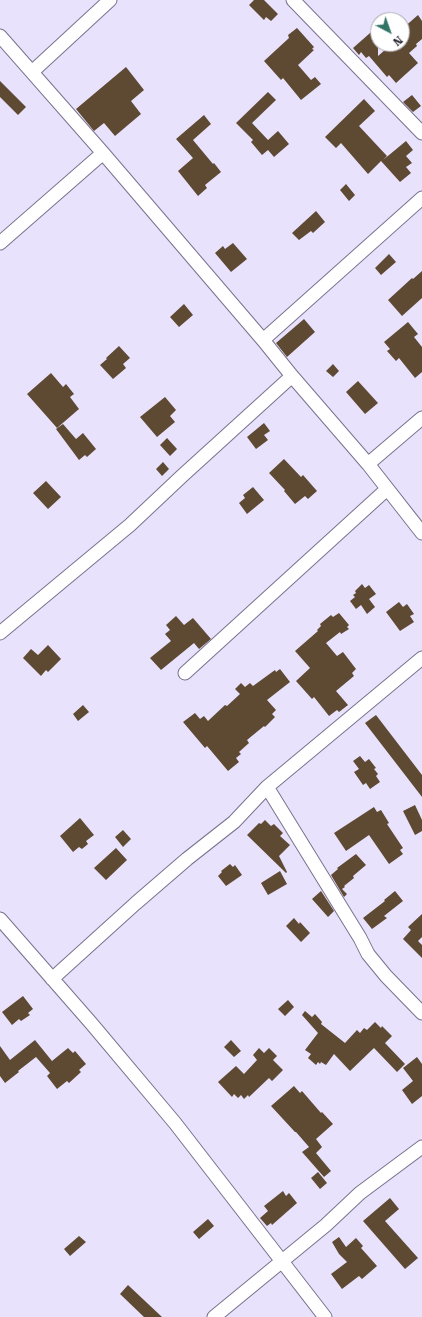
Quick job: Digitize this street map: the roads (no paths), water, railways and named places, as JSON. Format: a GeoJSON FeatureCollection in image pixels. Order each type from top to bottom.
{"type":"FeatureCollection","features":[{"type":"Feature","properties":{"kind":"street"},"geometry":{"type":"LineString","coordinates":[[32,72],[110,0]]}},
{"type":"Feature","properties":{"kind":"street"},"geometry":{"type":"LineString","coordinates":[[293,0],[422,133]]}},
{"type":"Feature","properties":{"kind":"street"},"geometry":{"type":"LineString","coordinates":[[0,36],[103,153],[263,340],[368,464],[422,533]]}},
{"type":"Feature","properties":{"kind":"street"},"geometry":{"type":"LineString","coordinates":[[0,243],[103,153]]}},
{"type":"Feature","properties":{"kind":"street"},"geometry":{"type":"LineString","coordinates":[[263,340],[422,198]]}},
{"type":"Feature","properties":{"kind":"street"},"geometry":{"type":"LineString","coordinates":[[0,632],[130,525],[292,376]]}},
{"type":"Feature","properties":{"kind":"street"},"geometry":{"type":"LineString","coordinates":[[368,464],[422,418]]}},
{"type":"Feature","properties":{"kind":"street"},"geometry":{"type":"LineString","coordinates":[[185,673],[387,489]]}},
{"type":"Feature","properties":{"kind":"street"},"geometry":{"type":"LineString","coordinates":[[52,979],[187,859],[234,822],[267,787],[422,658]]}},
{"type":"Feature","properties":{"kind":"street"},"geometry":{"type":"LineString","coordinates":[[267,787],[360,938],[368,954],[386,976],[422,1013]]}},
{"type":"Feature","properties":{"kind":"street"},"geometry":{"type":"LineString","coordinates":[[0,919],[91,1023],[175,1123],[325,1317]]}},
{"type":"Feature","properties":{"kind":"street"},"geometry":{"type":"LineString","coordinates":[[214,1317],[326,1225],[360,1193],[422,1147]]}}]}
